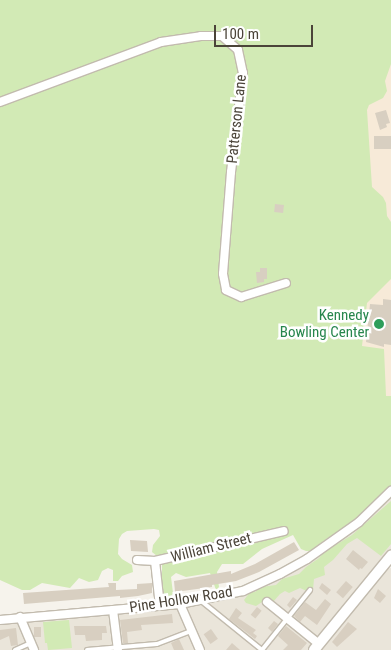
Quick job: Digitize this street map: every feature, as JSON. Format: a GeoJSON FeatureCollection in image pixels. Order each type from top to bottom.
{"type":"FeatureCollection","features":[{"type":"Feature","properties":{"kind":"street","name":"Patterson Lane"},"geometry":{"type":"LineString","coordinates":[[0,102],[161,42],[201,36],[222,36],[238,50],[243,73],[223,274],[226,290],[241,297],[286,283]]}},
{"type":"Feature","properties":{"kind":"street","name":"Pine Hollow Road"},"geometry":{"type":"LineString","coordinates":[[0,620],[180,604],[252,588],[294,567],[359,522],[391,491]]}},
{"type":"Feature","properties":{"kind":"street","name":"William Street"},"geometry":{"type":"LineString","coordinates":[[137,560],[155,561],[284,531]]}},
{"type":"Feature","properties":{"kind":"street"},"geometry":{"type":"LineString","coordinates":[[267,602],[287,618],[316,647],[391,556]]}},
{"type":"Feature","properties":{"kind":"street"},"geometry":{"type":"LineString","coordinates":[[155,561],[160,606]]}},
{"type":"Feature","properties":{"kind":"street"},"geometry":{"type":"LineString","coordinates":[[180,604],[200,650]]}},
{"type":"Feature","properties":{"kind":"street"},"geometry":{"type":"LineString","coordinates":[[112,610],[117,648]]}},
{"type":"Feature","properties":{"kind":"street"},"geometry":{"type":"LineString","coordinates":[[20,618],[32,647]]}},
{"type":"Feature","properties":{"kind":"lane"},"geometry":{"type":"LineString","coordinates":[[200,600],[262,650],[310,590]]}},
{"type":"Feature","properties":{"kind":"lane"},"geometry":{"type":"LineString","coordinates":[[87,650],[157,644],[191,631]]}},
{"type":"Feature","properties":{"kind":"lane"},"geometry":{"type":"LineString","coordinates":[[157,644],[160,650]]}},
{"type":"Feature","properties":{"kind":"lane"},"geometry":{"type":"LineString","coordinates":[[16,650],[32,647]]}},
{"type":"Feature","properties":{"kind":"shaded area"},"geometry":{"type":"Polygon","coordinates":[[[391,0],[391,479],[364,457],[345,115],[391,0]]]}},
{"type":"Feature","properties":{"kind":"shaded area"},"geometry":{"type":"Polygon","coordinates":[[[391,491],[391,556],[381,570],[391,568],[391,650],[0,650],[0,620],[113,610],[233,593],[307,559],[391,491]]]}},
{"type":"Feature","properties":{"kind":"green space"},"geometry":{"type":"Polygon","coordinates":[[[0,0],[391,0],[391,64],[385,81],[387,91],[383,98],[369,105],[367,110],[372,187],[383,197],[386,203],[387,216],[391,222],[391,279],[367,303],[362,346],[384,349],[386,396],[391,396],[391,489],[384,498],[332,538],[329,537],[310,551],[301,549],[293,535],[262,549],[243,564],[222,564],[217,572],[219,587],[216,590],[210,573],[186,577],[176,573],[171,577],[173,593],[170,598],[165,597],[162,591],[162,560],[152,552],[153,545],[160,536],[159,530],[127,531],[119,539],[118,554],[132,565],[133,572],[122,576],[118,581],[113,581],[113,570],[108,568],[102,571],[98,580],[89,582],[79,578],[70,588],[42,583],[30,590],[22,590],[0,580],[0,0]]]}},
{"type":"Feature","properties":{"kind":"green space"},"geometry":{"type":"Polygon","coordinates":[[[391,501],[391,544],[381,556],[357,538],[347,544],[324,567],[325,575],[314,579],[313,590],[309,592],[300,588],[289,593],[285,591],[273,602],[265,600],[256,606],[246,603],[244,600],[250,592],[255,592],[261,587],[276,585],[282,579],[299,574],[324,552],[352,535],[391,501]]]}},
{"type":"Feature","properties":{"kind":"green space"},"geometry":{"type":"Polygon","coordinates":[[[69,620],[72,648],[48,650],[47,643],[45,643],[43,622],[69,620]]]}},
{"type":"Feature","properties":{"kind":"building"},"geometry":{"type":"Polygon","coordinates":[[[386,110],[390,123],[386,124],[387,127],[380,130],[375,113],[386,110]]]}},
{"type":"Feature","properties":{"kind":"building"},"geometry":{"type":"Polygon","coordinates":[[[374,136],[391,136],[391,149],[374,149],[374,136]]]}},
{"type":"Feature","properties":{"kind":"building"},"geometry":{"type":"Polygon","coordinates":[[[275,204],[284,205],[283,213],[274,212],[275,204]]]}},
{"type":"Feature","properties":{"kind":"building"},"geometry":{"type":"Polygon","coordinates":[[[260,268],[267,268],[267,279],[264,279],[264,282],[257,283],[256,272],[260,272],[260,268]]]}},
{"type":"Feature","properties":{"kind":"building","name":"Kennedy Bowling Center"},"geometry":{"type":"Polygon","coordinates":[[[383,299],[391,300],[391,345],[384,344],[384,347],[366,342],[370,304],[383,305],[383,299]]]}},
{"type":"Feature","properties":{"kind":"building"},"geometry":{"type":"Polygon","coordinates":[[[130,540],[147,541],[148,552],[131,551],[130,540]]]}},
{"type":"Feature","properties":{"kind":"building"},"geometry":{"type":"Polygon","coordinates":[[[294,542],[299,550],[259,572],[236,581],[212,585],[212,587],[175,592],[174,581],[231,571],[231,574],[255,564],[294,542]]]}},
{"type":"Feature","properties":{"kind":"building"},"geometry":{"type":"Polygon","coordinates":[[[353,550],[368,562],[362,569],[360,568],[359,570],[346,559],[353,550]]]}},
{"type":"Feature","properties":{"kind":"building"},"geometry":{"type":"Polygon","coordinates":[[[346,581],[353,587],[343,598],[336,592],[346,581]]]}},
{"type":"Feature","properties":{"kind":"building"},"geometry":{"type":"Polygon","coordinates":[[[108,583],[116,583],[116,590],[137,589],[137,584],[152,583],[152,593],[120,598],[120,596],[24,604],[23,593],[109,587],[108,583]]]}},
{"type":"Feature","properties":{"kind":"building"},"geometry":{"type":"Polygon","coordinates":[[[322,583],[331,590],[327,595],[319,588],[322,583]]]}},
{"type":"Feature","properties":{"kind":"building"},"geometry":{"type":"Polygon","coordinates":[[[378,589],[386,596],[380,603],[374,598],[378,589]]]}},
{"type":"Feature","properties":{"kind":"building"},"geometry":{"type":"Polygon","coordinates":[[[293,597],[297,600],[290,608],[287,605],[293,597]]]}},
{"type":"Feature","properties":{"kind":"building"},"geometry":{"type":"Polygon","coordinates":[[[325,599],[331,604],[317,625],[305,616],[300,622],[294,616],[305,602],[316,610],[325,599]]]}},
{"type":"Feature","properties":{"kind":"building"},"geometry":{"type":"Polygon","coordinates":[[[257,607],[262,611],[255,619],[251,615],[257,607]]]}},
{"type":"Feature","properties":{"kind":"building"},"geometry":{"type":"Polygon","coordinates":[[[236,608],[242,613],[238,618],[256,630],[253,633],[257,636],[255,639],[229,619],[236,608]]]}},
{"type":"Feature","properties":{"kind":"building"},"geometry":{"type":"Polygon","coordinates":[[[172,614],[173,623],[141,625],[142,630],[127,632],[128,643],[123,643],[120,620],[172,614]]]}},
{"type":"Feature","properties":{"kind":"building"},"geometry":{"type":"Polygon","coordinates":[[[274,621],[278,624],[272,632],[268,628],[274,621]]]}},
{"type":"Feature","properties":{"kind":"building"},"geometry":{"type":"Polygon","coordinates":[[[348,622],[357,629],[337,647],[332,642],[348,622]]]}},
{"type":"Feature","properties":{"kind":"building"},"geometry":{"type":"Polygon","coordinates":[[[74,626],[106,626],[107,633],[102,633],[102,640],[86,641],[85,635],[75,635],[74,626]]]}},
{"type":"Feature","properties":{"kind":"building"},"geometry":{"type":"Polygon","coordinates":[[[286,626],[307,643],[301,650],[283,650],[288,645],[278,636],[286,626]]]}},
{"type":"Feature","properties":{"kind":"building"},"geometry":{"type":"Polygon","coordinates":[[[34,627],[41,627],[41,637],[34,637],[34,627]]]}},
{"type":"Feature","properties":{"kind":"building"},"geometry":{"type":"Polygon","coordinates":[[[16,628],[18,645],[11,646],[9,636],[0,640],[0,630],[16,628]]]}},
{"type":"Feature","properties":{"kind":"building"},"geometry":{"type":"Polygon","coordinates":[[[211,629],[218,639],[211,644],[204,634],[211,629]]]}},
{"type":"Feature","properties":{"kind":"building"},"geometry":{"type":"Polygon","coordinates":[[[179,639],[184,650],[174,650],[171,643],[179,639]]]}},
{"type":"Feature","properties":{"kind":"building"},"geometry":{"type":"Polygon","coordinates":[[[232,643],[240,650],[226,650],[232,643]]]}},
{"type":"Feature","properties":{"kind":"place","name":"Kennedy Bowling Center"},"geometry":{"type":"Point","coordinates":[379,324]}}]}
